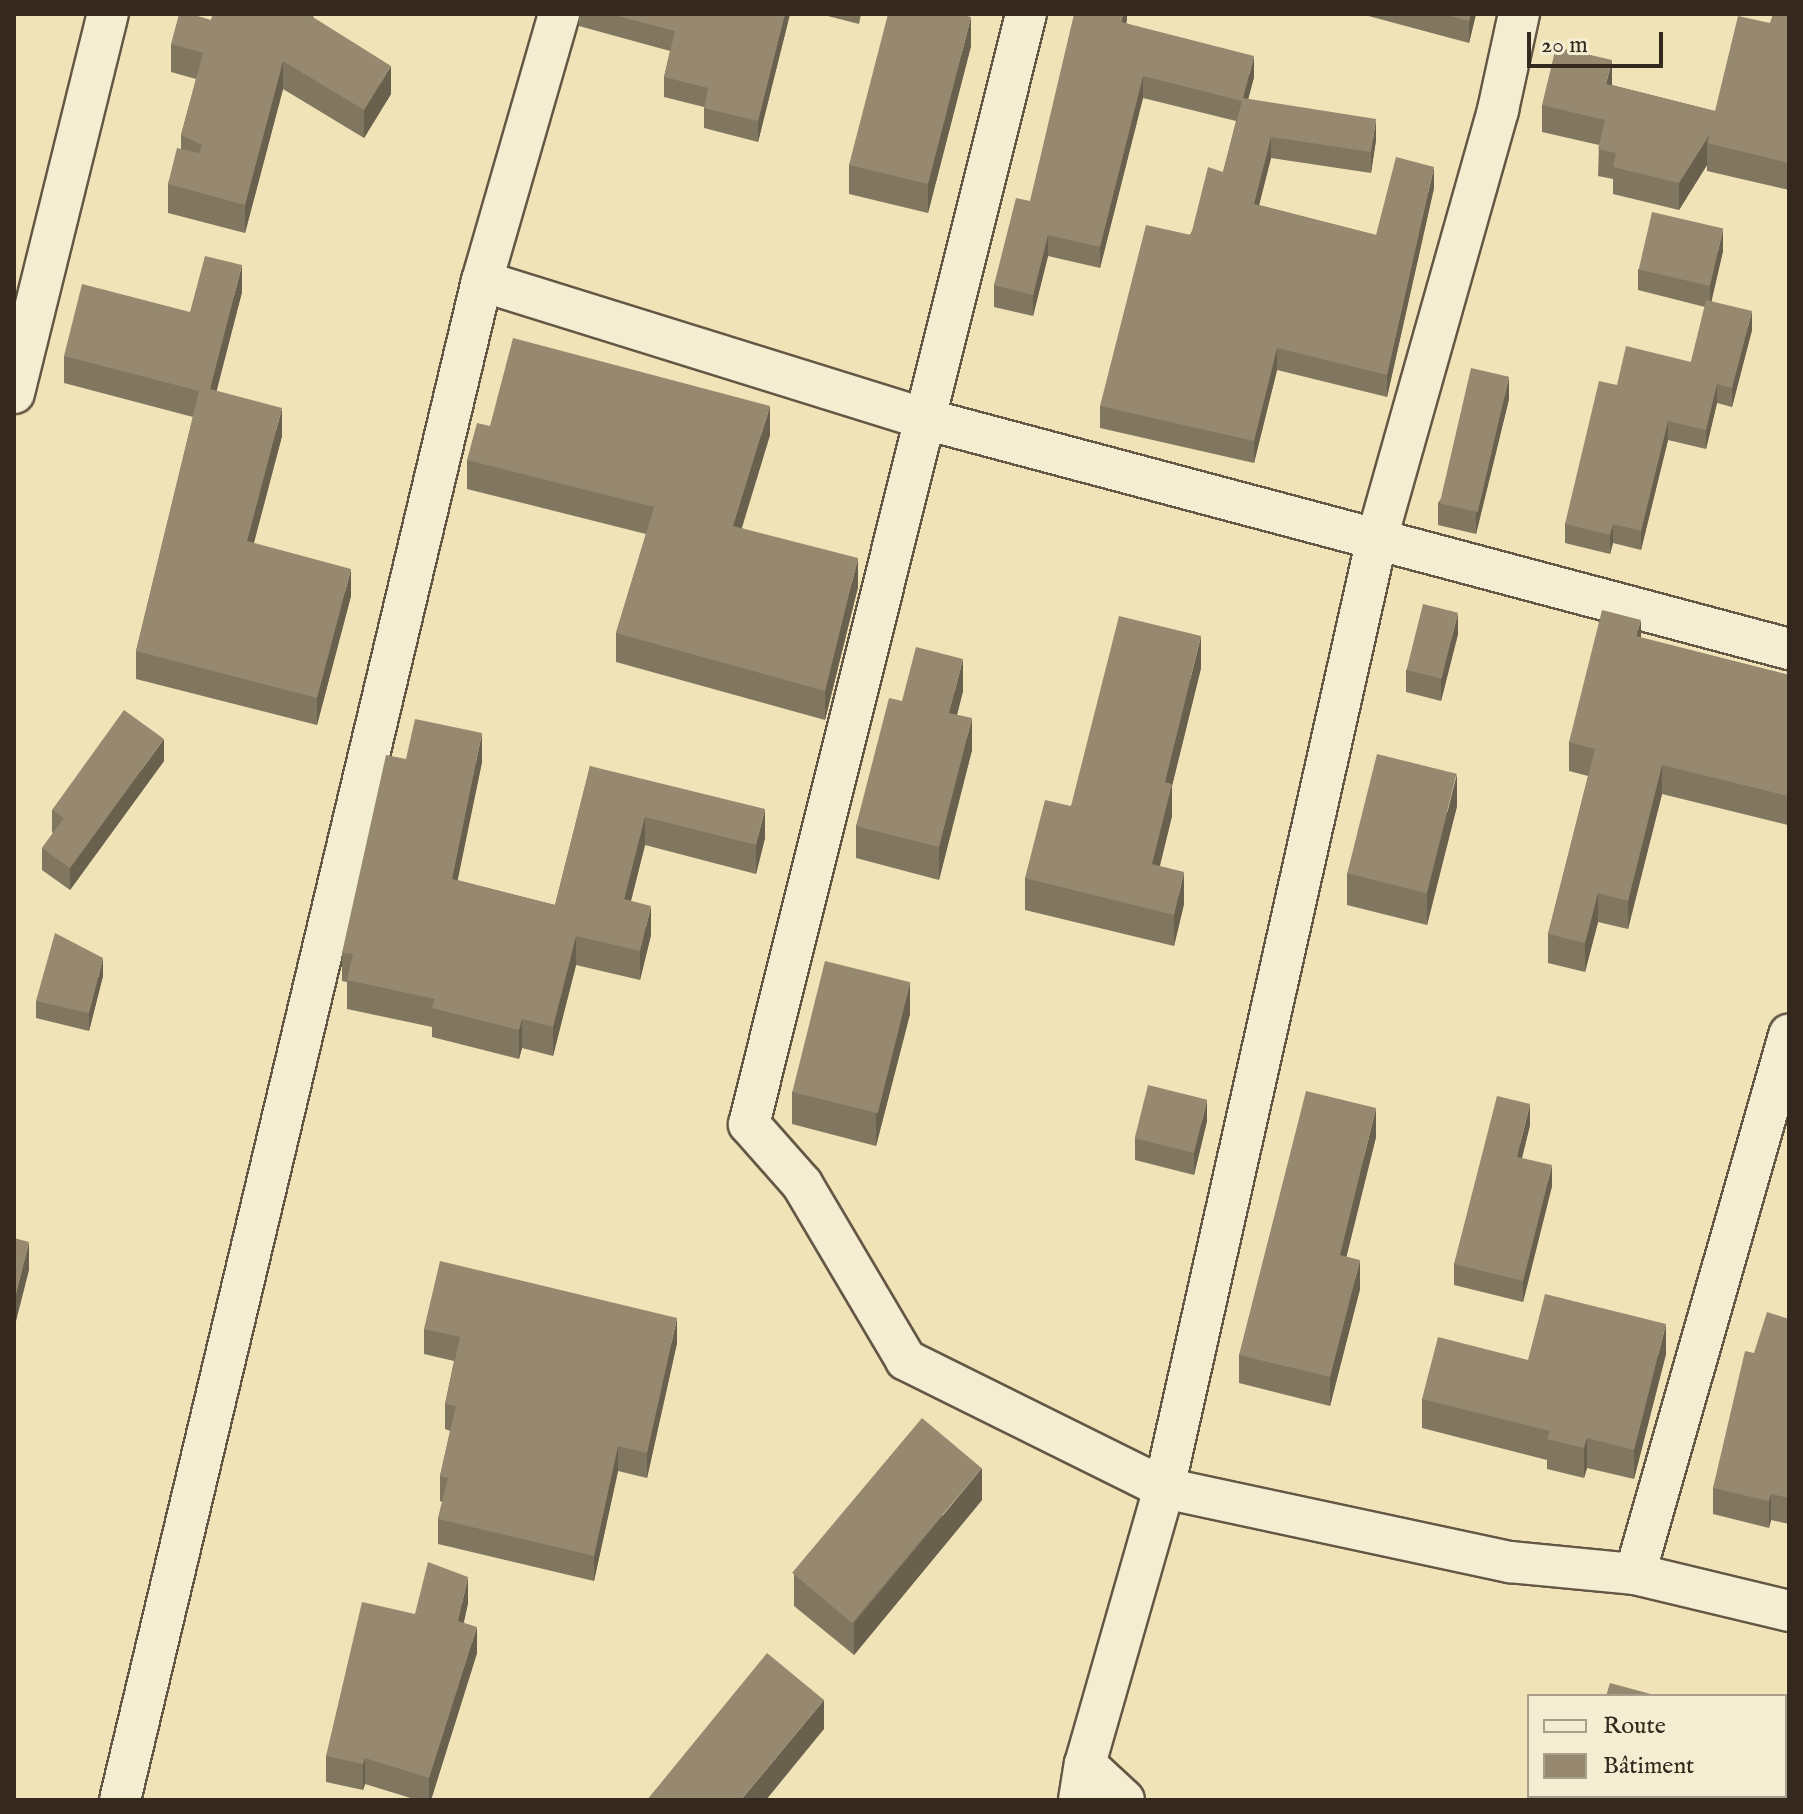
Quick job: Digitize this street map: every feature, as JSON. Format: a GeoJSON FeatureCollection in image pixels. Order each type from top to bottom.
{"type":"FeatureCollection","features":[{"type":"Feature","properties":{"kind":"street"},"geometry":{"type":"LineString","coordinates":[[14,393],[108,14]]}},
{"type":"Feature","properties":{"kind":"street"},"geometry":{"type":"LineString","coordinates":[[120,1800],[482,281],[559,14]]}},
{"type":"Feature","properties":{"kind":"street"},"geometry":{"type":"LineString","coordinates":[[1026,14],[749,1124],[802,1184],[906,1360],[1164,1488],[1510,1562],[1635,1574],[1789,1611]]}},
{"type":"Feature","properties":{"kind":"street"},"geometry":{"type":"LineString","coordinates":[[1124,1800],[1082,1782],[1164,1488],[1377,538],[1498,110],[1519,14]]}},
{"type":"Feature","properties":{"kind":"street"},"geometry":{"type":"LineString","coordinates":[[482,281],[925,419],[1789,649]]}},
{"type":"Feature","properties":{"kind":"street"},"geometry":{"type":"LineString","coordinates":[[1635,1574],[1789,1035]]}},
{"type":"Feature","properties":{"kind":"building"},"geometry":{"type":"Polygon","coordinates":[[[179,14],[211,20],[213,14],[308,14],[391,66],[364,110],[283,61],[245,205],[168,184],[177,148],[199,153],[202,145],[181,135],[203,53],[171,44],[179,14]]]}},
{"type":"Feature","properties":{"kind":"building"},"geometry":{"type":"Polygon","coordinates":[[[610,14],[785,14],[758,121],[704,108],[708,88],[664,77],[675,31],[610,14]]]}},
{"type":"Feature","properties":{"kind":"building"},"geometry":{"type":"Polygon","coordinates":[[[888,14],[959,14],[971,17],[928,184],[849,165],[888,14]]]}},
{"type":"Feature","properties":{"kind":"building"},"geometry":{"type":"Polygon","coordinates":[[[1074,14],[1123,14],[1121,22],[1254,56],[1243,98],[1376,119],[1371,152],[1271,137],[1254,204],[1376,235],[1396,157],[1434,167],[1387,375],[1277,348],[1254,441],[1100,406],[1146,225],[1191,235],[1208,167],[1223,172],[1242,101],[1143,76],[1100,247],[1048,235],[1033,295],[994,285],[1016,198],[1030,201],[1074,14]]]}},
{"type":"Feature","properties":{"kind":"building"},"geometry":{"type":"Polygon","coordinates":[[[1442,14],[1471,14],[1469,21],[1442,14]]]}},
{"type":"Feature","properties":{"kind":"building"},"geometry":{"type":"Polygon","coordinates":[[[1773,14],[1789,14],[1789,163],[1707,143],[1710,134],[1679,183],[1613,167],[1616,153],[1598,149],[1605,120],[1542,105],[1556,47],[1612,60],[1606,84],[1715,111],[1738,16],[1770,23],[1773,14]]]}},
{"type":"Feature","properties":{"kind":"building"},"geometry":{"type":"Polygon","coordinates":[[[1652,212],[1723,228],[1710,286],[1639,269],[1652,212]]]}},
{"type":"Feature","properties":{"kind":"building"},"geometry":{"type":"Polygon","coordinates":[[[205,256],[242,265],[210,389],[282,408],[247,541],[351,569],[317,698],[136,651],[199,391],[64,356],[82,284],[190,312],[205,256]]]}},
{"type":"Feature","properties":{"kind":"building"},"geometry":{"type":"Polygon","coordinates":[[[1706,300],[1752,311],[1732,388],[1717,384],[1706,430],[1668,421],[1641,531],[1613,524],[1610,535],[1565,524],[1599,381],[1617,385],[1626,346],[1691,362],[1706,300]]]}},
{"type":"Feature","properties":{"kind":"building"},"geometry":{"type":"Polygon","coordinates":[[[513,338],[770,406],[733,526],[858,558],[825,691],[616,633],[654,507],[467,460],[477,423],[490,426],[513,338]]]}},
{"type":"Feature","properties":{"kind":"building"},"geometry":{"type":"Polygon","coordinates":[[[1471,368],[1509,377],[1478,512],[1440,503],[1471,368]]]}},
{"type":"Feature","properties":{"kind":"building"},"geometry":{"type":"Polygon","coordinates":[[[1423,604],[1458,613],[1441,679],[1407,670],[1423,604]]]}},
{"type":"Feature","properties":{"kind":"building"},"geometry":{"type":"Polygon","coordinates":[[[1602,610],[1641,620],[1636,636],[1789,675],[1789,792],[1788,796],[1662,765],[1628,901],[1598,893],[1585,943],[1548,934],[1595,749],[1569,742],[1602,610]]]}},
{"type":"Feature","properties":{"kind":"building"},"geometry":{"type":"Polygon","coordinates":[[[1119,616],[1201,636],[1165,782],[1172,784],[1152,864],[1184,872],[1174,915],[1025,878],[1045,800],[1071,806],[1119,616]]]}},
{"type":"Feature","properties":{"kind":"building"},"geometry":{"type":"Polygon","coordinates":[[[916,647],[963,659],[949,713],[972,718],[939,847],[856,826],[889,698],[902,701],[916,647]]]}},
{"type":"Feature","properties":{"kind":"building"},"geometry":{"type":"Polygon","coordinates":[[[124,710],[164,739],[70,868],[42,848],[64,818],[52,810],[124,710]]]}},
{"type":"Feature","properties":{"kind":"building"},"geometry":{"type":"Polygon","coordinates":[[[415,719],[482,733],[452,879],[555,905],[590,766],[765,809],[756,845],[645,817],[624,899],[651,906],[640,951],[576,936],[553,1027],[522,1019],[519,1030],[432,1008],[435,999],[347,980],[353,954],[342,953],[386,755],[406,759],[415,719]]]}},
{"type":"Feature","properties":{"kind":"building"},"geometry":{"type":"Polygon","coordinates":[[[1377,754],[1457,774],[1427,893],[1347,873],[1377,754]]]}},
{"type":"Feature","properties":{"kind":"building"},"geometry":{"type":"Polygon","coordinates":[[[55,933],[103,958],[89,1013],[36,1001],[55,933]]]}},
{"type":"Feature","properties":{"kind":"building"},"geometry":{"type":"Polygon","coordinates":[[[825,961],[910,982],[878,1113],[792,1092],[825,961]]]}},
{"type":"Feature","properties":{"kind":"building"},"geometry":{"type":"Polygon","coordinates":[[[1148,1085],[1207,1100],[1194,1153],[1135,1138],[1148,1085]]]}},
{"type":"Feature","properties":{"kind":"building"},"geometry":{"type":"Polygon","coordinates":[[[1306,1091],[1376,1108],[1340,1255],[1360,1260],[1330,1377],[1239,1355],[1306,1091]]]}},
{"type":"Feature","properties":{"kind":"building"},"geometry":{"type":"Polygon","coordinates":[[[1497,1096],[1530,1104],[1517,1157],[1552,1165],[1523,1281],[1454,1264],[1497,1096]]]}},
{"type":"Feature","properties":{"kind":"building"},"geometry":{"type":"Polygon","coordinates":[[[14,1238],[29,1242],[14,1301],[14,1238]]]}},
{"type":"Feature","properties":{"kind":"building"},"geometry":{"type":"Polygon","coordinates":[[[440,1261],[677,1318],[647,1453],[618,1446],[594,1556],[438,1519],[448,1478],[440,1476],[456,1406],[445,1404],[460,1337],[424,1329],[440,1261]]]}},
{"type":"Feature","properties":{"kind":"building"},"geometry":{"type":"Polygon","coordinates":[[[1545,1294],[1666,1324],[1634,1450],[1587,1438],[1584,1448],[1547,1439],[1550,1431],[1422,1399],[1438,1337],[1528,1360],[1545,1294]]]}},
{"type":"Feature","properties":{"kind":"building"},"geometry":{"type":"Polygon","coordinates":[[[1767,1312],[1789,1319],[1789,1498],[1771,1494],[1769,1501],[1713,1488],[1745,1351],[1754,1353],[1767,1312]]]}},
{"type":"Feature","properties":{"kind":"building"},"geometry":{"type":"Polygon","coordinates":[[[922,1418],[982,1468],[852,1623],[792,1573],[922,1418]]]}},
{"type":"Feature","properties":{"kind":"building"},"geometry":{"type":"Polygon","coordinates":[[[428,1562],[468,1577],[458,1621],[477,1627],[429,1778],[365,1758],[363,1764],[326,1756],[362,1602],[415,1614],[428,1562]]]}},
{"type":"Feature","properties":{"kind":"building"},"geometry":{"type":"Polygon","coordinates":[[[767,1653],[824,1700],[741,1800],[647,1800],[767,1653]]]}},
{"type":"Feature","properties":{"kind":"building"},"geometry":{"type":"Polygon","coordinates":[[[1610,1683],[1651,1694],[1607,1694],[1610,1683]]]}},
{"type":"Feature","properties":{"kind":"building"},"geometry":{"type":"Polygon","coordinates":[[[1567,1798],[1753,1798],[1753,1800],[1567,1798]]]}}]}
